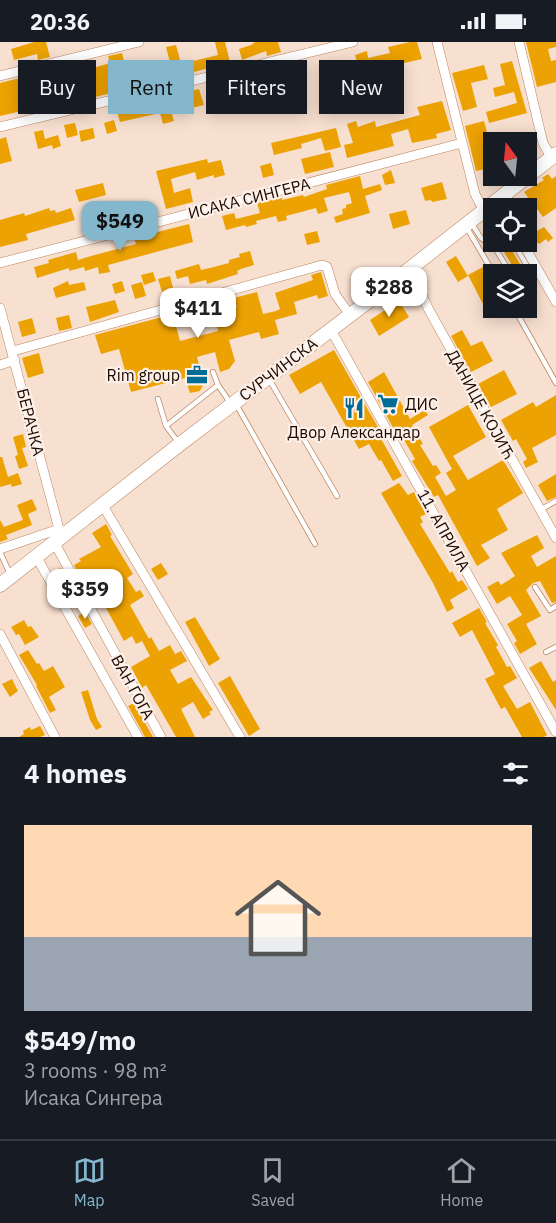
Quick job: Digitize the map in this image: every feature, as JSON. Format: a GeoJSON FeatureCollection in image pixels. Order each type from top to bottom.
{"type":"FeatureCollection","features":[{"type":"Feature","properties":{"kind":"main road","name":"СУРЧИНСКА"},"geometry":{"type":"LineString","coordinates":[[503,198],[554,155]]}},
{"type":"Feature","properties":{"kind":"main road","name":"СУРЧИНСКА"},"geometry":{"type":"LineString","coordinates":[[0,585],[58,535],[331,330],[409,269],[436,244],[483,213]]}},
{"type":"Feature","properties":{"kind":"street"},"geometry":{"type":"LineString","coordinates":[[0,76],[139,42]]}},
{"type":"Feature","properties":{"kind":"street"},"geometry":{"type":"LineString","coordinates":[[0,127],[353,42]]}},
{"type":"Feature","properties":{"kind":"street"},"geometry":{"type":"LineString","coordinates":[[437,42],[476,194],[483,199]]}},
{"type":"Feature","properties":{"kind":"street"},"geometry":{"type":"LineString","coordinates":[[519,42],[543,143],[554,155]]}},
{"type":"Feature","properties":{"kind":"street","name":"ИСАКА СИНГЕРА"},"geometry":{"type":"LineString","coordinates":[[0,263],[462,143]]}},
{"type":"Feature","properties":{"kind":"street"},"geometry":{"type":"LineString","coordinates":[[528,252],[556,302]]}},
{"type":"Feature","properties":{"kind":"street"},"geometry":{"type":"LineString","coordinates":[[0,365],[14,356],[323,265],[328,268],[335,294],[350,315]]}},
{"type":"Feature","properties":{"kind":"street","name":"ДАНИЦЕ КОЈИЋ"},"geometry":{"type":"LineString","coordinates":[[409,269],[429,310],[556,538]]}},
{"type":"Feature","properties":{"kind":"street","name":"БЕРАЧКА"},"geometry":{"type":"LineString","coordinates":[[0,309],[14,356],[58,535]]}},
{"type":"Feature","properties":{"kind":"street","name":"11. АПРИЛА"},"geometry":{"type":"LineString","coordinates":[[331,330],[556,732]]}},
{"type":"Feature","properties":{"kind":"street"},"geometry":{"type":"LineString","coordinates":[[102,504],[240,737]]}},
{"type":"Feature","properties":{"kind":"street"},"geometry":{"type":"LineString","coordinates":[[0,550],[58,535]]}},
{"type":"Feature","properties":{"kind":"street","name":"ВАН ГОГА"},"geometry":{"type":"LineString","coordinates":[[58,535],[161,737]]}},
{"type":"Feature","properties":{"kind":"street"},"geometry":{"type":"LineString","coordinates":[[36,556],[138,737]]}},
{"type":"Feature","properties":{"kind":"street"},"geometry":{"type":"LineString","coordinates":[[0,634],[56,737]]}},
{"type":"Feature","properties":{"kind":"lane"},"geometry":{"type":"LineString","coordinates":[[468,223],[489,264]]}},
{"type":"Feature","properties":{"kind":"lane"},"geometry":{"type":"LineString","coordinates":[[468,223],[481,238],[495,248],[505,264]]}},
{"type":"Feature","properties":{"kind":"lane"},"geometry":{"type":"LineString","coordinates":[[520,318],[556,382]]}},
{"type":"Feature","properties":{"kind":"lane"},"geometry":{"type":"LineString","coordinates":[[213,372],[218,385],[233,403],[315,544]]}},
{"type":"Feature","properties":{"kind":"lane"},"geometry":{"type":"LineString","coordinates":[[268,376],[337,495]]}},
{"type":"Feature","properties":{"kind":"lane"},"geometry":{"type":"LineString","coordinates":[[166,426],[218,385]]}},
{"type":"Feature","properties":{"kind":"lane"},"geometry":{"type":"LineString","coordinates":[[158,399],[166,426],[180,444]]}},
{"type":"Feature","properties":{"kind":"lane"},"geometry":{"type":"LineString","coordinates":[[540,510],[556,501]]}},
{"type":"Feature","properties":{"kind":"lane"},"geometry":{"type":"LineString","coordinates":[[0,550],[11,575]]}},
{"type":"Feature","properties":{"kind":"lane"},"geometry":{"type":"LineString","coordinates":[[535,587],[550,610],[556,606]]}},
{"type":"Feature","properties":{"kind":"lane"},"geometry":{"type":"LineString","coordinates":[[546,652],[556,647]]}},
{"type":"Feature","properties":{"kind":"building"},"geometry":{"type":"Polygon","coordinates":[[[34,42],[46,42],[50,57],[38,60],[37,54],[14,60],[11,49],[34,42]]]}},
{"type":"Feature","properties":{"kind":"building"},"geometry":{"type":"Polygon","coordinates":[[[215,42],[225,42],[230,60],[206,60],[206,69],[194,72],[194,61],[218,55],[215,42]]]}},
{"type":"Feature","properties":{"kind":"building"},"geometry":{"type":"Polygon","coordinates":[[[255,42],[278,42],[281,52],[267,56],[266,51],[242,60],[239,49],[255,42]]]}},
{"type":"Feature","properties":{"kind":"building"},"geometry":{"type":"Polygon","coordinates":[[[417,42],[422,59],[404,63],[404,60],[356,60],[355,55],[367,51],[368,58],[390,53],[388,47],[417,42]]]}},
{"type":"Feature","properties":{"kind":"building"},"geometry":{"type":"Polygon","coordinates":[[[526,42],[556,42],[556,47],[548,49],[551,61],[556,60],[556,82],[537,87],[526,42]]]}},
{"type":"Feature","properties":{"kind":"building"},"geometry":{"type":"Polygon","coordinates":[[[176,45],[180,60],[169,60],[166,47],[176,45]]]}},
{"type":"Feature","properties":{"kind":"building"},"geometry":{"type":"Polygon","coordinates":[[[122,53],[124,60],[109,60],[108,56],[122,53]]]}},
{"type":"Feature","properties":{"kind":"building"},"geometry":{"type":"Polygon","coordinates":[[[512,61],[527,113],[489,123],[486,112],[517,103],[514,92],[495,97],[493,88],[505,85],[500,64],[512,61]]]}},
{"type":"Feature","properties":{"kind":"building"},"geometry":{"type":"Polygon","coordinates":[[[108,64],[108,94],[96,97],[96,67],[108,64]]]}},
{"type":"Feature","properties":{"kind":"building"},"geometry":{"type":"Polygon","coordinates":[[[484,65],[488,79],[471,83],[477,107],[463,111],[452,73],[484,65]]]}},
{"type":"Feature","properties":{"kind":"building"},"geometry":{"type":"Polygon","coordinates":[[[18,78],[18,112],[0,116],[0,83],[18,78]]]}},
{"type":"Feature","properties":{"kind":"building"},"geometry":{"type":"Polygon","coordinates":[[[199,89],[204,105],[194,108],[194,90],[199,89]]]}},
{"type":"Feature","properties":{"kind":"building"},"geometry":{"type":"Polygon","coordinates":[[[442,101],[451,130],[436,134],[437,138],[412,143],[408,129],[391,134],[394,146],[347,158],[344,145],[353,143],[347,124],[356,121],[358,127],[375,121],[376,127],[420,115],[417,107],[442,101]]]}},
{"type":"Feature","properties":{"kind":"building"},"geometry":{"type":"Polygon","coordinates":[[[118,114],[156,114],[120,122],[118,114]]]}},
{"type":"Feature","properties":{"kind":"building"},"geometry":{"type":"Polygon","coordinates":[[[160,114],[172,114],[174,121],[163,124],[160,114]]]}},
{"type":"Feature","properties":{"kind":"building"},"geometry":{"type":"Polygon","coordinates":[[[114,120],[117,131],[107,134],[104,123],[114,120]]]}},
{"type":"Feature","properties":{"kind":"building"},"geometry":{"type":"Polygon","coordinates":[[[484,121],[487,132],[483,132],[483,169],[476,171],[465,126],[484,121]]]}},
{"type":"Feature","properties":{"kind":"building"},"geometry":{"type":"Polygon","coordinates":[[[75,123],[78,135],[67,138],[64,125],[75,123]]]}},
{"type":"Feature","properties":{"kind":"building"},"geometry":{"type":"Polygon","coordinates":[[[93,128],[95,138],[81,142],[79,131],[93,128]]]}},
{"type":"Feature","properties":{"kind":"building"},"geometry":{"type":"Polygon","coordinates":[[[336,128],[341,147],[325,151],[321,138],[301,144],[302,148],[274,155],[271,143],[336,128]]]}},
{"type":"Feature","properties":{"kind":"building"},"geometry":{"type":"Polygon","coordinates":[[[43,130],[45,139],[58,135],[61,146],[53,149],[52,145],[38,149],[34,132],[43,130]]]}},
{"type":"Feature","properties":{"kind":"building"},"geometry":{"type":"Polygon","coordinates":[[[6,137],[12,161],[0,164],[0,139],[6,137]]]}},
{"type":"Feature","properties":{"kind":"building"},"geometry":{"type":"Polygon","coordinates":[[[330,152],[334,167],[305,174],[301,159],[330,152]]]}},
{"type":"Feature","properties":{"kind":"building"},"geometry":{"type":"Polygon","coordinates":[[[207,159],[208,163],[221,160],[225,175],[214,178],[214,175],[197,180],[195,172],[171,179],[174,193],[190,188],[193,202],[166,209],[156,171],[207,159]]]}},
{"type":"Feature","properties":{"kind":"building"},"geometry":{"type":"Polygon","coordinates":[[[271,163],[274,175],[263,178],[260,166],[271,163]]]}},
{"type":"Feature","properties":{"kind":"building"},"geometry":{"type":"Polygon","coordinates":[[[391,170],[395,183],[385,185],[382,175],[391,170]]]}},
{"type":"Feature","properties":{"kind":"building"},"geometry":{"type":"Polygon","coordinates":[[[548,174],[552,179],[556,176],[556,208],[543,217],[537,209],[537,198],[527,198],[524,192],[537,186],[544,180],[542,178],[548,174]]]}},
{"type":"Feature","properties":{"kind":"building"},"geometry":{"type":"Polygon","coordinates":[[[360,176],[363,189],[380,184],[382,190],[365,196],[370,213],[336,223],[334,217],[343,214],[342,209],[352,203],[349,192],[324,198],[328,211],[318,214],[316,208],[286,216],[287,220],[278,222],[276,216],[256,221],[257,224],[226,230],[222,216],[234,213],[236,219],[260,213],[257,203],[303,195],[304,197],[327,189],[326,185],[360,176]]]}},
{"type":"Feature","properties":{"kind":"building"},"geometry":{"type":"Polygon","coordinates":[[[442,182],[447,199],[425,201],[421,188],[442,182]]]}},
{"type":"Feature","properties":{"kind":"building"},"geometry":{"type":"Polygon","coordinates":[[[103,183],[106,195],[79,202],[75,190],[103,183]]]}},
{"type":"Feature","properties":{"kind":"building"},"geometry":{"type":"Polygon","coordinates":[[[49,208],[50,211],[55,210],[56,213],[71,208],[75,220],[26,234],[28,240],[0,247],[0,220],[24,213],[25,216],[49,208]]]}},
{"type":"Feature","properties":{"kind":"building"},"geometry":{"type":"Polygon","coordinates":[[[406,210],[410,224],[393,229],[389,214],[406,210]]]}},
{"type":"Feature","properties":{"kind":"building"},"geometry":{"type":"Polygon","coordinates":[[[189,224],[193,242],[108,265],[110,272],[99,274],[98,267],[85,271],[84,267],[69,271],[69,268],[37,278],[34,267],[49,263],[48,260],[76,252],[78,260],[136,244],[134,238],[189,224]]]}},
{"type":"Feature","properties":{"kind":"building"},"geometry":{"type":"Polygon","coordinates":[[[544,227],[553,238],[548,242],[546,239],[539,244],[537,231],[544,227]]]}},
{"type":"Feature","properties":{"kind":"building"},"geometry":{"type":"Polygon","coordinates":[[[317,231],[320,242],[307,245],[304,234],[317,231]]]}},
{"type":"Feature","properties":{"kind":"building"},"geometry":{"type":"Polygon","coordinates":[[[250,251],[254,265],[237,271],[238,274],[207,284],[206,280],[190,284],[188,276],[177,279],[175,271],[199,264],[201,270],[229,263],[229,260],[240,257],[239,254],[250,251]]]}},
{"type":"Feature","properties":{"kind":"building"},"geometry":{"type":"Polygon","coordinates":[[[504,252],[513,252],[520,264],[511,264],[504,252]]]}},
{"type":"Feature","properties":{"kind":"building"},"geometry":{"type":"Polygon","coordinates":[[[456,256],[468,276],[458,282],[446,262],[456,256]]]}},
{"type":"Feature","properties":{"kind":"building"},"geometry":{"type":"Polygon","coordinates":[[[483,267],[483,304],[468,275],[483,267]]]}},
{"type":"Feature","properties":{"kind":"building"},"geometry":{"type":"Polygon","coordinates":[[[153,272],[156,281],[144,285],[141,275],[153,272]]]}},
{"type":"Feature","properties":{"kind":"building"},"geometry":{"type":"Polygon","coordinates":[[[321,272],[328,296],[318,299],[317,295],[294,302],[297,314],[275,320],[279,334],[261,339],[259,332],[229,340],[235,361],[229,369],[220,372],[215,352],[197,357],[204,383],[200,391],[190,393],[185,378],[131,392],[119,349],[101,354],[95,335],[162,317],[164,325],[175,322],[180,341],[218,331],[214,314],[237,307],[234,298],[257,292],[263,314],[276,311],[280,309],[275,293],[313,280],[311,275],[321,272]]]}},
{"type":"Feature","properties":{"kind":"building"},"geometry":{"type":"Polygon","coordinates":[[[170,276],[173,288],[162,292],[158,279],[170,276]]]}},
{"type":"Feature","properties":{"kind":"building"},"geometry":{"type":"Polygon","coordinates":[[[68,281],[69,285],[84,282],[86,290],[56,298],[53,288],[68,281]]]}},
{"type":"Feature","properties":{"kind":"building"},"geometry":{"type":"Polygon","coordinates":[[[122,281],[125,291],[115,294],[112,284],[122,281]]]}},
{"type":"Feature","properties":{"kind":"building"},"geometry":{"type":"Polygon","coordinates":[[[142,282],[146,296],[135,299],[131,285],[142,282]]]}},
{"type":"Feature","properties":{"kind":"building"},"geometry":{"type":"Polygon","coordinates":[[[115,300],[119,312],[90,322],[86,307],[115,300]]]}},
{"type":"Feature","properties":{"kind":"building"},"geometry":{"type":"Polygon","coordinates":[[[399,301],[409,317],[379,336],[370,320],[399,301]]]}},
{"type":"Feature","properties":{"kind":"building"},"geometry":{"type":"Polygon","coordinates":[[[69,315],[72,328],[59,331],[56,318],[69,315]]]}},
{"type":"Feature","properties":{"kind":"building"},"geometry":{"type":"Polygon","coordinates":[[[32,318],[36,333],[22,337],[18,322],[32,318]]]}},
{"type":"Feature","properties":{"kind":"building"},"geometry":{"type":"Polygon","coordinates":[[[462,330],[471,346],[482,341],[493,361],[471,372],[451,336],[462,330]]]}},
{"type":"Feature","properties":{"kind":"building"},"geometry":{"type":"Polygon","coordinates":[[[334,350],[383,436],[380,437],[402,476],[393,481],[369,444],[359,449],[321,382],[300,394],[289,375],[334,350]]]}},
{"type":"Feature","properties":{"kind":"building"},"geometry":{"type":"Polygon","coordinates":[[[39,353],[44,373],[28,378],[22,358],[39,353]]]}},
{"type":"Feature","properties":{"kind":"building"},"geometry":{"type":"Polygon","coordinates":[[[504,370],[517,394],[491,407],[478,384],[504,370]]]}},
{"type":"Feature","properties":{"kind":"building"},"geometry":{"type":"Polygon","coordinates":[[[384,372],[410,419],[425,410],[428,415],[412,425],[423,444],[420,445],[433,466],[436,465],[441,473],[435,477],[446,496],[456,490],[446,473],[452,469],[429,427],[468,405],[486,437],[453,456],[468,480],[503,460],[523,493],[497,509],[508,530],[481,545],[490,558],[477,566],[438,495],[434,497],[412,461],[415,459],[399,431],[396,433],[368,382],[384,372]]]}},
{"type":"Feature","properties":{"kind":"building"},"geometry":{"type":"Polygon","coordinates":[[[556,395],[556,435],[532,448],[538,462],[526,468],[523,462],[527,459],[516,439],[513,441],[501,420],[533,402],[536,407],[556,395]]]}},
{"type":"Feature","properties":{"kind":"building"},"geometry":{"type":"Polygon","coordinates":[[[23,434],[26,447],[22,448],[28,466],[19,469],[13,437],[23,434]]]}},
{"type":"Feature","properties":{"kind":"building"},"geometry":{"type":"Polygon","coordinates":[[[0,457],[2,457],[8,477],[18,473],[22,484],[0,487],[0,457]]]}},
{"type":"Feature","properties":{"kind":"building"},"geometry":{"type":"Polygon","coordinates":[[[556,474],[556,497],[547,501],[538,485],[556,474]]]}},
{"type":"Feature","properties":{"kind":"building"},"geometry":{"type":"Polygon","coordinates":[[[399,483],[408,495],[414,492],[426,514],[420,517],[423,522],[420,524],[450,573],[452,571],[458,582],[462,580],[468,589],[450,600],[454,608],[447,612],[433,583],[381,493],[399,483]]]}},
{"type":"Feature","properties":{"kind":"building"},"geometry":{"type":"Polygon","coordinates":[[[32,499],[37,510],[28,514],[32,525],[6,535],[8,539],[0,542],[0,520],[4,527],[23,520],[17,505],[32,499]]]}},
{"type":"Feature","properties":{"kind":"building"},"geometry":{"type":"Polygon","coordinates":[[[106,524],[112,535],[110,536],[133,574],[127,578],[136,592],[140,590],[144,596],[130,605],[149,639],[151,637],[159,651],[170,645],[175,654],[181,651],[187,661],[170,670],[178,684],[191,677],[213,710],[203,719],[193,702],[181,709],[195,737],[176,737],[146,685],[142,688],[131,667],[150,656],[142,641],[136,644],[132,636],[124,641],[106,608],[115,604],[109,593],[94,601],[74,565],[81,561],[79,559],[101,547],[92,533],[106,524]]]}},
{"type":"Feature","properties":{"kind":"building"},"geometry":{"type":"Polygon","coordinates":[[[537,535],[544,548],[531,556],[537,567],[556,556],[556,602],[552,603],[540,581],[533,583],[526,590],[541,616],[526,624],[537,644],[520,654],[514,643],[517,641],[507,624],[522,615],[510,596],[497,604],[487,587],[498,581],[501,585],[515,576],[501,553],[537,535]]]}},
{"type":"Feature","properties":{"kind":"building"},"geometry":{"type":"Polygon","coordinates":[[[161,563],[168,574],[158,580],[151,569],[161,563]]]}},
{"type":"Feature","properties":{"kind":"building"},"geometry":{"type":"Polygon","coordinates":[[[60,568],[77,597],[69,601],[53,572],[60,568]]]}},
{"type":"Feature","properties":{"kind":"building"},"geometry":{"type":"Polygon","coordinates":[[[479,608],[498,645],[496,647],[507,667],[510,666],[517,678],[503,686],[517,709],[530,702],[547,735],[544,737],[522,737],[505,707],[501,709],[485,679],[495,674],[472,630],[460,637],[452,623],[479,608]]]}},
{"type":"Feature","properties":{"kind":"building"},"geometry":{"type":"Polygon","coordinates":[[[85,612],[92,624],[85,628],[78,616],[85,612]]]}},
{"type":"Feature","properties":{"kind":"building"},"geometry":{"type":"Polygon","coordinates":[[[195,617],[220,659],[209,666],[185,622],[195,617]]]}},
{"type":"Feature","properties":{"kind":"building"},"geometry":{"type":"Polygon","coordinates":[[[24,620],[39,637],[25,645],[19,634],[16,635],[11,627],[24,620]]]}},
{"type":"Feature","properties":{"kind":"building"},"geometry":{"type":"Polygon","coordinates":[[[28,650],[44,671],[53,666],[65,687],[49,697],[56,710],[50,713],[19,655],[28,650]]]}},
{"type":"Feature","properties":{"kind":"building"},"geometry":{"type":"Polygon","coordinates":[[[541,661],[553,682],[556,680],[556,710],[529,668],[541,661]]]}},
{"type":"Feature","properties":{"kind":"building"},"geometry":{"type":"Polygon","coordinates":[[[230,676],[260,729],[249,736],[218,683],[230,676]]]}},
{"type":"Feature","properties":{"kind":"building"},"geometry":{"type":"Polygon","coordinates":[[[12,679],[18,691],[10,697],[2,684],[12,679]]]}},
{"type":"Feature","properties":{"kind":"building"},"geometry":{"type":"Polygon","coordinates":[[[88,690],[97,719],[102,727],[96,730],[90,720],[81,692],[88,690]]]}},
{"type":"Feature","properties":{"kind":"building"},"geometry":{"type":"Polygon","coordinates":[[[134,703],[153,737],[145,737],[128,706],[134,703]]]}},
{"type":"Feature","properties":{"kind":"building"},"geometry":{"type":"Polygon","coordinates":[[[40,726],[45,735],[19,737],[30,727],[31,730],[40,726]]]}},
{"type":"Feature","properties":{"kind":"place","name":"Rim group"},"geometry":{"type":"Point","coordinates":[197,375]}},
{"type":"Feature","properties":{"kind":"place","name":"ДИС"},"geometry":{"type":"Point","coordinates":[388,404]}},
{"type":"Feature","properties":{"kind":"place","name":"Двор Александар"},"geometry":{"type":"Point","coordinates":[354,408]}}]}
